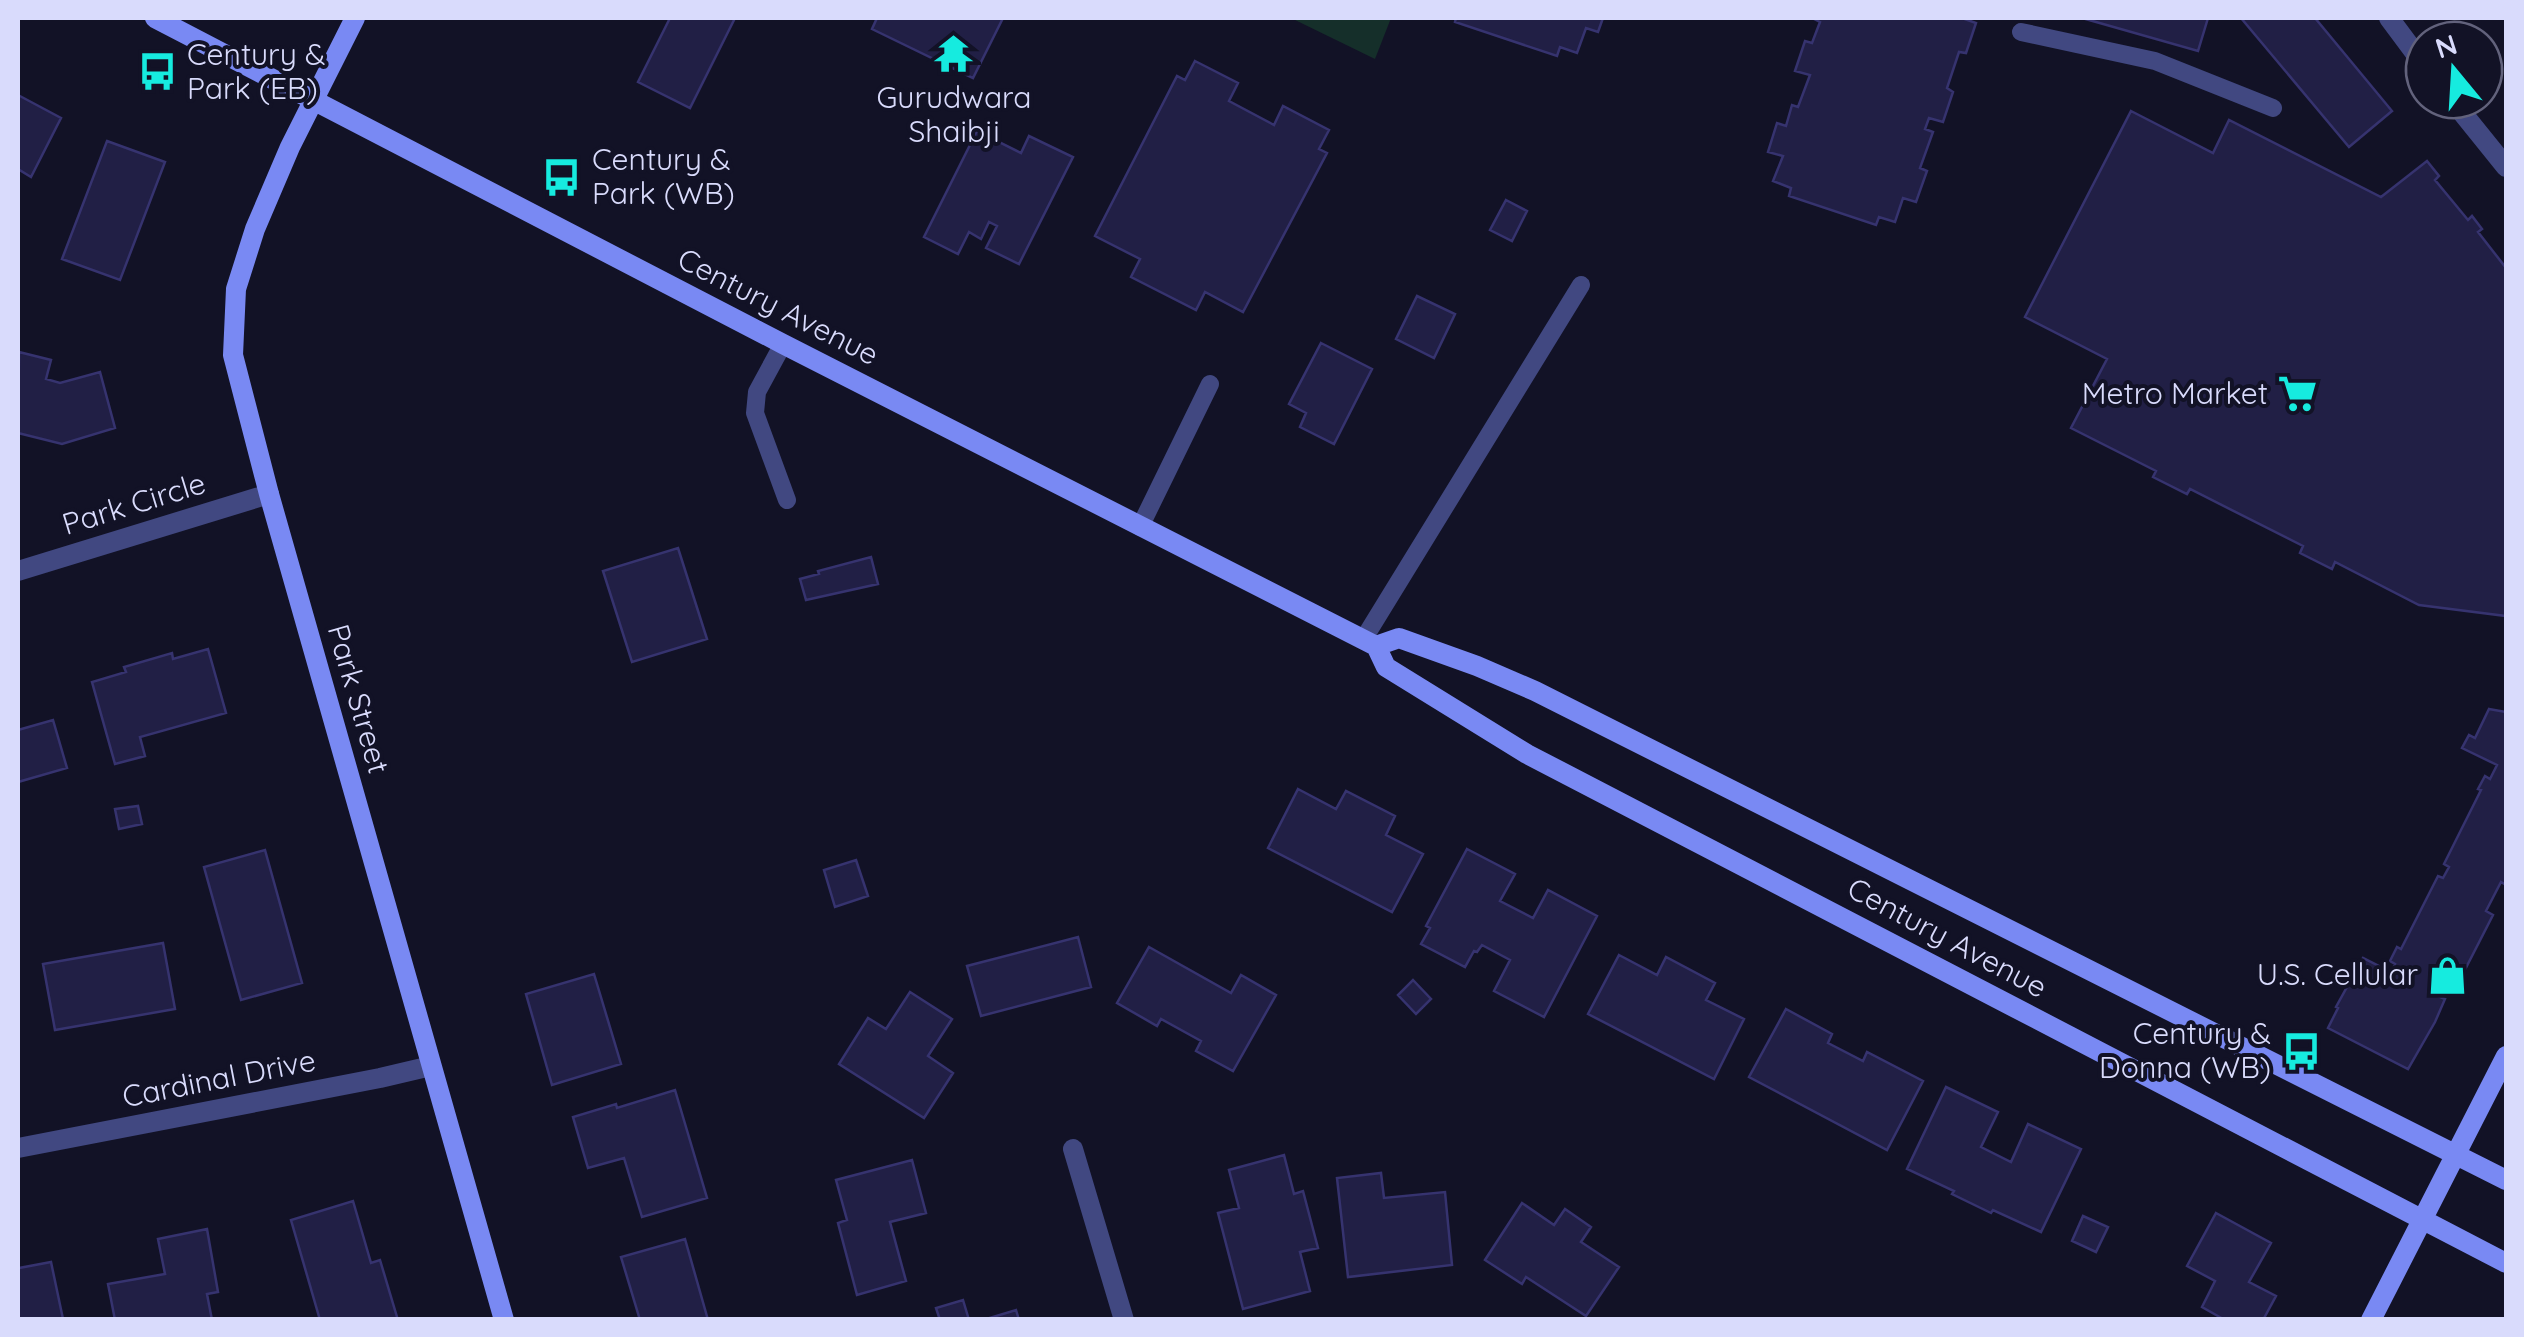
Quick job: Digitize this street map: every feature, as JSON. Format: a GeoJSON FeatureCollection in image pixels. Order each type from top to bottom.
{"type":"FeatureCollection","features":[{"type":"Feature","properties":{"kind":"main road","name":"Century Avenue"},"geometry":{"type":"LineString","coordinates":[[155,18],[1369,643],[1386,668],[1527,754],[2506,1263]]}},
{"type":"Feature","properties":{"kind":"main road","name":"Park Street"},"geometry":{"type":"LineString","coordinates":[[355,18],[290,147],[255,229],[236,289],[233,355],[504,1320]]}},
{"type":"Feature","properties":{"kind":"main road","name":"Century Avenue"},"geometry":{"type":"LineString","coordinates":[[1369,643],[1400,638],[1535,690],[2506,1180]]}},
{"type":"Feature","properties":{"kind":"main road"},"geometry":{"type":"LineString","coordinates":[[2371,1320],[2506,1056]]}},
{"type":"Feature","properties":{"kind":"street"},"geometry":{"type":"LineString","coordinates":[[2468,120],[2506,167]]}},
{"type":"Feature","properties":{"kind":"street","name":"Park Circle"},"geometry":{"type":"LineString","coordinates":[[18,571],[269,494]]}},
{"type":"Feature","properties":{"kind":"street","name":"Cardinal Drive"},"geometry":{"type":"LineString","coordinates":[[18,1148],[431,1066]]}},
{"type":"Feature","properties":{"kind":"street"},"geometry":{"type":"LineString","coordinates":[[1074,1149],[1124,1320]]}},
{"type":"Feature","properties":{"kind":"lane"},"geometry":{"type":"LineString","coordinates":[[2021,32],[2155,62],[2273,108]]}},
{"type":"Feature","properties":{"kind":"lane"},"geometry":{"type":"LineString","coordinates":[[1369,643],[1581,285]]}},
{"type":"Feature","properties":{"kind":"lane"},"geometry":{"type":"LineString","coordinates":[[783,344],[757,392],[754,412],[787,500]]}},
{"type":"Feature","properties":{"kind":"lane"},"geometry":{"type":"LineString","coordinates":[[1140,527],[1210,384]]}},
{"type":"Feature","properties":{"kind":"green space"},"geometry":{"type":"Polygon","coordinates":[[[1291,18],[1391,18],[1375,59],[1291,18]]]}},
{"type":"Feature","properties":{"kind":"building"},"geometry":{"type":"Polygon","coordinates":[[[670,18],[735,18],[690,108],[638,82],[670,18]]]}},
{"type":"Feature","properties":{"kind":"building","name":"Gurudwara Shaibji"},"geometry":{"type":"Polygon","coordinates":[[[877,18],[1003,18],[973,78],[872,29],[877,18]]]}},
{"type":"Feature","properties":{"kind":"building"},"geometry":{"type":"Polygon","coordinates":[[[1456,18],[1603,18],[1598,32],[1586,28],[1577,53],[1560,47],[1557,56],[1455,22],[1456,18]]]}},
{"type":"Feature","properties":{"kind":"building"},"geometry":{"type":"Polygon","coordinates":[[[1812,18],[1962,18],[1976,23],[1966,53],[1959,52],[1947,88],[1953,92],[1943,122],[1929,118],[1925,129],[1933,132],[1920,168],[1927,171],[1916,202],[1903,198],[1895,222],[1879,217],[1876,225],[1789,196],[1791,188],[1773,181],[1783,156],[1768,152],[1777,123],[1786,126],[1792,105],[1798,107],[1810,75],[1795,71],[1805,41],[1812,43],[1820,22],[1812,18]]]}},
{"type":"Feature","properties":{"kind":"building"},"geometry":{"type":"Polygon","coordinates":[[[2082,18],[2208,18],[2198,51],[2082,18]]]}},
{"type":"Feature","properties":{"kind":"building"},"geometry":{"type":"Polygon","coordinates":[[[2241,18],[2315,18],[2392,111],[2349,147],[2241,18]]]}},
{"type":"Feature","properties":{"kind":"building"},"geometry":{"type":"Polygon","coordinates":[[[1195,61],[1238,83],[1229,101],[1274,125],[1283,106],[1329,130],[1319,149],[1327,153],[1243,312],[1205,292],[1196,310],[1131,277],[1140,259],[1095,236],[1177,76],[1185,80],[1195,61]]]}},
{"type":"Feature","properties":{"kind":"building"},"geometry":{"type":"Polygon","coordinates":[[[18,95],[61,118],[31,177],[18,169],[18,95]]]}},
{"type":"Feature","properties":{"kind":"building","name":"Metro Market"},"geometry":{"type":"Polygon","coordinates":[[[2131,111],[2213,153],[2229,120],[2381,197],[2427,161],[2439,176],[2435,180],[2468,220],[2472,216],[2482,229],[2478,232],[2506,268],[2506,616],[2419,605],[2335,562],[2332,569],[2300,553],[2303,546],[2190,489],[2187,494],[2153,477],[2156,471],[2071,428],[2107,359],[2025,317],[2131,111]]]}},
{"type":"Feature","properties":{"kind":"building"},"geometry":{"type":"Polygon","coordinates":[[[977,131],[1021,153],[1029,136],[1073,157],[1019,264],[986,248],[997,226],[989,222],[981,239],[969,232],[958,254],[924,237],[977,131]]]}},
{"type":"Feature","properties":{"kind":"building"},"geometry":{"type":"Polygon","coordinates":[[[107,141],[165,162],[120,280],[62,259],[107,141]]]}},
{"type":"Feature","properties":{"kind":"building"},"geometry":{"type":"Polygon","coordinates":[[[1506,200],[1527,211],[1512,241],[1490,230],[1506,200]]]}},
{"type":"Feature","properties":{"kind":"building"},"geometry":{"type":"Polygon","coordinates":[[[1417,296],[1455,314],[1434,358],[1396,339],[1417,296]]]}},
{"type":"Feature","properties":{"kind":"building"},"geometry":{"type":"Polygon","coordinates":[[[1321,343],[1372,369],[1334,444],[1300,427],[1306,413],[1289,404],[1321,343]]]}},
{"type":"Feature","properties":{"kind":"building"},"geometry":{"type":"Polygon","coordinates":[[[19,352],[51,360],[46,379],[60,383],[100,372],[115,428],[62,444],[18,433],[19,352]]]}},
{"type":"Feature","properties":{"kind":"building"},"geometry":{"type":"Polygon","coordinates":[[[678,548],[707,639],[632,662],[603,571],[678,548]]]}},
{"type":"Feature","properties":{"kind":"building"},"geometry":{"type":"Polygon","coordinates":[[[871,557],[878,584],[806,600],[800,579],[871,557]]]}},
{"type":"Feature","properties":{"kind":"building"},"geometry":{"type":"Polygon","coordinates":[[[208,649],[226,713],[140,737],[145,756],[115,764],[92,682],[126,672],[124,667],[172,653],[173,659],[208,649]]]}},
{"type":"Feature","properties":{"kind":"building"},"geometry":{"type":"Polygon","coordinates":[[[2489,709],[2506,712],[2506,885],[2501,882],[2486,911],[2493,915],[2453,993],[2442,987],[2438,996],[2445,999],[2408,1069],[2328,1028],[2363,958],[2391,972],[2395,964],[2390,961],[2397,947],[2401,949],[2438,876],[2443,878],[2449,867],[2444,864],[2481,790],[2478,789],[2485,776],[2490,779],[2497,765],[2462,748],[2469,735],[2475,738],[2489,709]]]}},
{"type":"Feature","properties":{"kind":"building"},"geometry":{"type":"Polygon","coordinates":[[[53,720],[67,768],[18,782],[18,730],[53,720]]]}},
{"type":"Feature","properties":{"kind":"building"},"geometry":{"type":"Polygon","coordinates":[[[1298,789],[1336,809],[1346,791],[1395,816],[1386,835],[1423,854],[1392,912],[1268,848],[1298,789]]]}},
{"type":"Feature","properties":{"kind":"building"},"geometry":{"type":"Polygon","coordinates":[[[138,806],[142,824],[119,829],[115,809],[138,806]]]}},
{"type":"Feature","properties":{"kind":"building"},"geometry":{"type":"Polygon","coordinates":[[[1467,849],[1515,874],[1500,901],[1533,918],[1548,890],[1597,916],[1544,1017],[1494,991],[1510,960],[1482,945],[1465,967],[1421,944],[1430,928],[1426,926],[1467,849]]]}},
{"type":"Feature","properties":{"kind":"building"},"geometry":{"type":"Polygon","coordinates":[[[265,850],[302,983],[241,1000],[204,867],[265,850]]]}},
{"type":"Feature","properties":{"kind":"building"},"geometry":{"type":"Polygon","coordinates":[[[856,860],[868,896],[835,907],[824,870],[856,860]]]}},
{"type":"Feature","properties":{"kind":"building"},"geometry":{"type":"Polygon","coordinates":[[[1078,937],[1091,987],[981,1016],[967,966],[1078,937]]]}},
{"type":"Feature","properties":{"kind":"building"},"geometry":{"type":"Polygon","coordinates":[[[163,943],[175,1009],[55,1030],[43,964],[163,943]]]}},
{"type":"Feature","properties":{"kind":"building"},"geometry":{"type":"Polygon","coordinates":[[[1149,947],[1231,993],[1241,975],[1276,995],[1233,1071],[1196,1051],[1201,1041],[1161,1019],[1157,1026],[1117,1003],[1149,947]]]}},
{"type":"Feature","properties":{"kind":"building"},"geometry":{"type":"Polygon","coordinates":[[[1619,955],[1657,975],[1666,957],[1715,983],[1706,1000],[1744,1019],[1714,1079],[1588,1014],[1619,955]]]}},
{"type":"Feature","properties":{"kind":"building"},"geometry":{"type":"Polygon","coordinates":[[[594,974],[621,1064],[552,1085],[526,994],[594,974]]]}},
{"type":"Feature","properties":{"kind":"building"},"geometry":{"type":"Polygon","coordinates":[[[1413,980],[1431,999],[1416,1014],[1398,995],[1413,980]]]}},
{"type":"Feature","properties":{"kind":"building"},"geometry":{"type":"Polygon","coordinates":[[[910,992],[952,1019],[928,1056],[953,1073],[924,1118],[839,1064],[868,1018],[886,1029],[910,992]]]}},
{"type":"Feature","properties":{"kind":"building"},"geometry":{"type":"Polygon","coordinates":[[[1786,1009],[1832,1034],[1828,1043],[1863,1061],[1867,1052],[1923,1081],[1887,1150],[1749,1077],[1786,1009]]]}},
{"type":"Feature","properties":{"kind":"building"},"geometry":{"type":"Polygon","coordinates":[[[1946,1087],[1998,1112],[1981,1147],[2011,1162],[2028,1124],[2081,1149],[2041,1232],[1993,1210],[1991,1213],[1907,1169],[1946,1087]]]}},
{"type":"Feature","properties":{"kind":"building"},"geometry":{"type":"Polygon","coordinates":[[[675,1090],[707,1198],[642,1217],[624,1158],[588,1168],[573,1117],[675,1090]]]}},
{"type":"Feature","properties":{"kind":"building"},"geometry":{"type":"Polygon","coordinates":[[[1284,1155],[1294,1194],[1303,1191],[1318,1248],[1300,1252],[1310,1291],[1243,1309],[1218,1213],[1239,1208],[1229,1170],[1284,1155]]]}},
{"type":"Feature","properties":{"kind":"building"},"geometry":{"type":"Polygon","coordinates":[[[912,1160],[926,1213],[890,1222],[906,1281],[857,1295],[838,1223],[847,1220],[836,1180],[912,1160]]]}},
{"type":"Feature","properties":{"kind":"building"},"geometry":{"type":"Polygon","coordinates":[[[1381,1173],[1384,1198],[1445,1192],[1452,1265],[1348,1277],[1337,1178],[1381,1173]]]}},
{"type":"Feature","properties":{"kind":"building"},"geometry":{"type":"Polygon","coordinates":[[[353,1201],[371,1263],[380,1260],[397,1317],[389,1320],[320,1320],[291,1220],[353,1201]]]}},
{"type":"Feature","properties":{"kind":"building"},"geometry":{"type":"Polygon","coordinates":[[[1522,1203],[1554,1225],[1565,1209],[1591,1227],[1581,1242],[1619,1267],[1586,1316],[1526,1277],[1522,1284],[1485,1260],[1522,1203]]]}},
{"type":"Feature","properties":{"kind":"building"},"geometry":{"type":"Polygon","coordinates":[[[2216,1213],[2271,1243],[2249,1282],[2276,1296],[2263,1320],[2225,1320],[2202,1307],[2215,1281],[2187,1266],[2216,1213]]]}},
{"type":"Feature","properties":{"kind":"building"},"geometry":{"type":"Polygon","coordinates":[[[2083,1216],[2108,1227],[2096,1252],[2072,1241],[2083,1216]]]}},
{"type":"Feature","properties":{"kind":"building"},"geometry":{"type":"Polygon","coordinates":[[[207,1229],[218,1292],[207,1294],[212,1320],[115,1320],[108,1284],[165,1274],[158,1239],[207,1229]]]}},
{"type":"Feature","properties":{"kind":"building"},"geometry":{"type":"Polygon","coordinates":[[[685,1239],[708,1320],[640,1320],[621,1257],[685,1239]]]}},
{"type":"Feature","properties":{"kind":"building"},"geometry":{"type":"Polygon","coordinates":[[[51,1262],[63,1319],[18,1320],[18,1265],[19,1268],[51,1262]]]}},
{"type":"Feature","properties":{"kind":"building"},"geometry":{"type":"Polygon","coordinates":[[[963,1300],[969,1320],[940,1320],[936,1308],[963,1300]]]}},
{"type":"Feature","properties":{"kind":"building"},"geometry":{"type":"Polygon","coordinates":[[[1016,1310],[1019,1320],[983,1320],[1016,1310]]]}},
{"type":"Feature","properties":{"kind":"place","name":"Gurudwara Shaibji"},"geometry":{"type":"Point","coordinates":[954,54]}},
{"type":"Feature","properties":{"kind":"place","name":"Century & Park (EB)"},"geometry":{"type":"Point","coordinates":[157,72]}},
{"type":"Feature","properties":{"kind":"place","name":"Century & Park (WB)"},"geometry":{"type":"Point","coordinates":[562,177]}},
{"type":"Feature","properties":{"kind":"place","name":"Metro Market"},"geometry":{"type":"Point","coordinates":[2298,394]}},
{"type":"Feature","properties":{"kind":"place","name":"U.S. Cellular"},"geometry":{"type":"Point","coordinates":[2448,975]}},
{"type":"Feature","properties":{"kind":"place","name":"Century & Donna (WB)"},"geometry":{"type":"Point","coordinates":[2301,1051]}}]}
